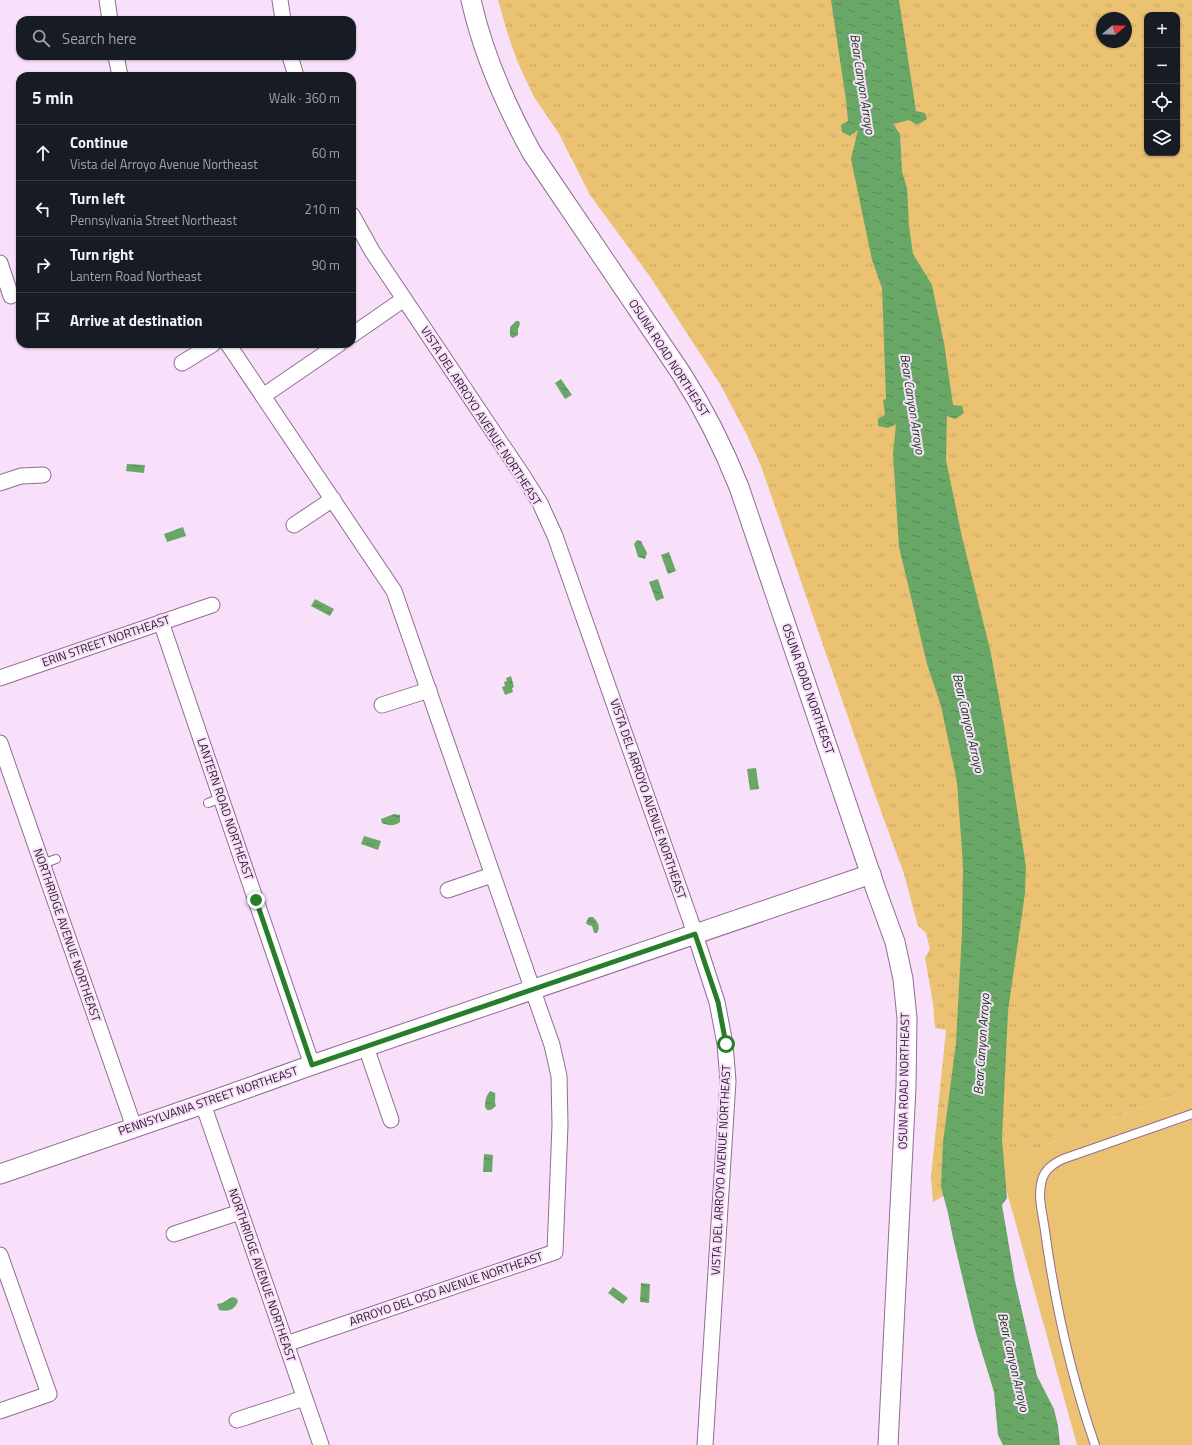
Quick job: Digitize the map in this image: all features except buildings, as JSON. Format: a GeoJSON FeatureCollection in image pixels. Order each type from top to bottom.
{"type":"FeatureCollection","features":[{"type":"Feature","properties":{"kind":"street"},"geometry":{"type":"LineString","coordinates":[[107,0],[109,16]]}},
{"type":"Feature","properties":{"kind":"street"},"geometry":{"type":"LineString","coordinates":[[280,0],[282,16]]}},
{"type":"Feature","properties":{"kind":"street","name":"OSUNA ROAD NORTHEAST"},"geometry":{"type":"LineString","coordinates":[[471,0],[483,43],[493,71],[504,99],[521,133],[532,152],[681,373],[697,399],[722,446],[739,487],[895,942],[903,979],[907,1018],[906,1087],[888,1445]]}},
{"type":"Feature","properties":{"kind":"street"},"geometry":{"type":"LineString","coordinates":[[117,60],[119,72]]}},
{"type":"Feature","properties":{"kind":"street"},"geometry":{"type":"LineString","coordinates":[[291,60],[295,72]]}},
{"type":"Feature","properties":{"kind":"street","name":"VISTA DEL ARROYO AVENUE NORTHEAST"},"geometry":{"type":"LineString","coordinates":[[356,222],[372,251],[404,300],[540,503],[555,536],[718,1002],[726,1044],[728,1081],[706,1445]]}},
{"type":"Feature","properties":{"kind":"street"},"geometry":{"type":"LineString","coordinates":[[0,263],[10,296]]}},
{"type":"Feature","properties":{"kind":"street"},"geometry":{"type":"LineString","coordinates":[[356,332],[404,300]]}},
{"type":"Feature","properties":{"kind":"street"},"geometry":{"type":"LineString","coordinates":[[182,363],[206,348]]}},
{"type":"Feature","properties":{"kind":"street","name":"ARROYO DEL OSO AVENUE NORTHEAST"},"geometry":{"type":"LineString","coordinates":[[231,348],[394,591],[552,1045],[559,1076],[560,1125],[555,1252],[286,1344]]}},
{"type":"Feature","properties":{"kind":"street"},"geometry":{"type":"LineString","coordinates":[[263,396],[333,348]]}},
{"type":"Feature","properties":{"kind":"street"},"geometry":{"type":"LineString","coordinates":[[0,484],[21,476],[43,474]]}},
{"type":"Feature","properties":{"kind":"street"},"geometry":{"type":"LineString","coordinates":[[294,525],[333,499]]}},
{"type":"Feature","properties":{"kind":"street","name":"ERIN STREET NORTHEAST"},"geometry":{"type":"LineString","coordinates":[[0,678],[212,605]]}},
{"type":"Feature","properties":{"kind":"street","name":"LANTERN ROAD NORTHEAST"},"geometry":{"type":"LineString","coordinates":[[161,622],[214,801],[312,1065]]}},
{"type":"Feature","properties":{"kind":"street"},"geometry":{"type":"LineString","coordinates":[[382,705],[429,690]]}},
{"type":"Feature","properties":{"kind":"street","name":"NORTHRIDGE AVENUE NORTHEAST"},"geometry":{"type":"LineString","coordinates":[[0,743],[134,1127]]}},
{"type":"Feature","properties":{"kind":"street","name":"PENNSYLVANIA STREET NORTHEAST"},"geometry":{"type":"LineString","coordinates":[[0,1174],[312,1065],[871,874]]}},
{"type":"Feature","properties":{"kind":"street"},"geometry":{"type":"LineString","coordinates":[[448,890],[492,875]]}},
{"type":"Feature","properties":{"kind":"street"},"geometry":{"type":"LineString","coordinates":[[366,1047],[391,1120]]}},
{"type":"Feature","properties":{"kind":"street","name":"NORTHRIDGE AVENUE NORTHEAST"},"geometry":{"type":"LineString","coordinates":[[203,1104],[321,1445]]}},
{"type":"Feature","properties":{"kind":"street"},"geometry":{"type":"LineString","coordinates":[[174,1234],[240,1212]]}},
{"type":"Feature","properties":{"kind":"street"},"geometry":{"type":"LineString","coordinates":[[0,1411],[49,1394],[1,1261]]}},
{"type":"Feature","properties":{"kind":"street"},"geometry":{"type":"LineString","coordinates":[[237,1420],[304,1398]]}},
{"type":"Feature","properties":{"kind":"lane"},"geometry":{"type":"LineString","coordinates":[[42,864],[56,859]]}},
{"type":"Feature","properties":{"kind":"lane"},"geometry":{"type":"LineString","coordinates":[[1095,1445],[1068,1354],[1060,1319],[1048,1255],[1040,1196],[1042,1179],[1049,1167],[1062,1159],[1192,1114]]}},
{"type":"Feature","properties":{"kind":"green space"},"geometry":{"type":"Polygon","coordinates":[[[498,0],[1192,0],[1192,1088],[999,1163],[933,1202],[931,1177],[946,1030],[935,1028],[933,1003],[925,958],[930,949],[926,933],[918,926],[904,874],[761,466],[747,435],[720,384],[651,278],[590,195],[558,132],[534,97],[518,63],[498,0]]]}},
{"type":"Feature","properties":{"kind":"green space"},"geometry":{"type":"Polygon","coordinates":[[[1192,1088],[1192,1445],[1077,1445],[999,1163],[1192,1088]]]}},
{"type":"Feature","properties":{"kind":"water","name":"Bear Canyon Arroyo"},"geometry":{"type":"Polygon","coordinates":[[[831,0],[899,0],[916,111],[925,113],[927,119],[917,125],[909,120],[893,124],[900,134],[902,172],[907,188],[909,226],[913,254],[932,285],[944,343],[953,405],[962,406],[964,413],[955,419],[947,416],[946,460],[962,537],[990,649],[1004,725],[1026,867],[1025,893],[1008,1011],[1002,1139],[1007,1198],[1002,1205],[1015,1281],[1037,1376],[1054,1409],[1060,1445],[1003,1445],[998,1435],[994,1392],[975,1330],[941,1187],[943,1142],[956,1043],[962,932],[963,865],[957,782],[941,706],[927,664],[899,547],[893,454],[896,424],[888,428],[878,426],[878,419],[885,415],[883,400],[886,399],[882,288],[872,260],[851,159],[858,130],[850,136],[842,132],[841,125],[848,121],[831,0]]]}},
{"type":"Feature","properties":{"kind":"water"},"geometry":{"type":"Polygon","coordinates":[[[516,321],[519,321],[520,324],[518,335],[513,338],[510,336],[510,327],[516,321]]]}},
{"type":"Feature","properties":{"kind":"water"},"geometry":{"type":"Polygon","coordinates":[[[561,379],[572,395],[565,399],[555,383],[561,379]]]}},
{"type":"Feature","properties":{"kind":"water"},"geometry":{"type":"Polygon","coordinates":[[[127,464],[145,465],[144,473],[126,471],[127,464]]]}},
{"type":"Feature","properties":{"kind":"water"},"geometry":{"type":"Polygon","coordinates":[[[183,527],[186,536],[167,542],[164,534],[183,527]]]}},
{"type":"Feature","properties":{"kind":"water"},"geometry":{"type":"Polygon","coordinates":[[[637,540],[641,541],[647,553],[645,559],[638,557],[634,544],[637,540]]]}},
{"type":"Feature","properties":{"kind":"water"},"geometry":{"type":"Polygon","coordinates":[[[669,552],[676,571],[668,574],[661,555],[669,552]]]}},
{"type":"Feature","properties":{"kind":"water"},"geometry":{"type":"Polygon","coordinates":[[[658,579],[664,598],[656,601],[649,582],[658,579]]]}},
{"type":"Feature","properties":{"kind":"water"},"geometry":{"type":"Polygon","coordinates":[[[315,599],[334,609],[330,616],[311,606],[315,599]]]}},
{"type":"Feature","properties":{"kind":"water"},"geometry":{"type":"Polygon","coordinates":[[[511,676],[514,687],[512,688],[513,692],[505,695],[502,687],[505,686],[504,682],[507,681],[506,678],[511,676]]]}},
{"type":"Feature","properties":{"kind":"water"},"geometry":{"type":"Polygon","coordinates":[[[756,768],[759,789],[750,790],[747,769],[756,768]]]}},
{"type":"Feature","properties":{"kind":"water"},"geometry":{"type":"Polygon","coordinates":[[[394,814],[400,815],[400,822],[392,825],[382,823],[381,819],[394,814]]]}},
{"type":"Feature","properties":{"kind":"water"},"geometry":{"type":"Polygon","coordinates":[[[364,836],[381,841],[378,850],[361,844],[364,836]]]}},
{"type":"Feature","properties":{"kind":"water"},"geometry":{"type":"Polygon","coordinates":[[[590,917],[593,917],[598,925],[599,929],[597,933],[594,933],[592,926],[586,923],[590,917]]]}},
{"type":"Feature","properties":{"kind":"water"},"geometry":{"type":"Polygon","coordinates":[[[490,1091],[495,1093],[496,1106],[491,1110],[487,1110],[485,1107],[490,1091]]]}},
{"type":"Feature","properties":{"kind":"water"},"geometry":{"type":"Polygon","coordinates":[[[484,1154],[493,1155],[492,1172],[483,1172],[484,1154]]]}},
{"type":"Feature","properties":{"kind":"water"},"geometry":{"type":"Polygon","coordinates":[[[641,1283],[650,1284],[649,1303],[640,1302],[641,1283]]]}},
{"type":"Feature","properties":{"kind":"water"},"geometry":{"type":"Polygon","coordinates":[[[613,1287],[628,1298],[623,1304],[608,1293],[613,1287]]]}},
{"type":"Feature","properties":{"kind":"water"},"geometry":{"type":"Polygon","coordinates":[[[232,1297],[236,1298],[238,1301],[233,1308],[225,1311],[219,1310],[217,1304],[222,1303],[232,1297]]]}},
{"type":"Feature","properties":{"kind":"route"},"geometry":{"type":"LineString","coordinates":[[256,900],[312,1065],[695,934],[718,1002],[726,1044]]}}]}
